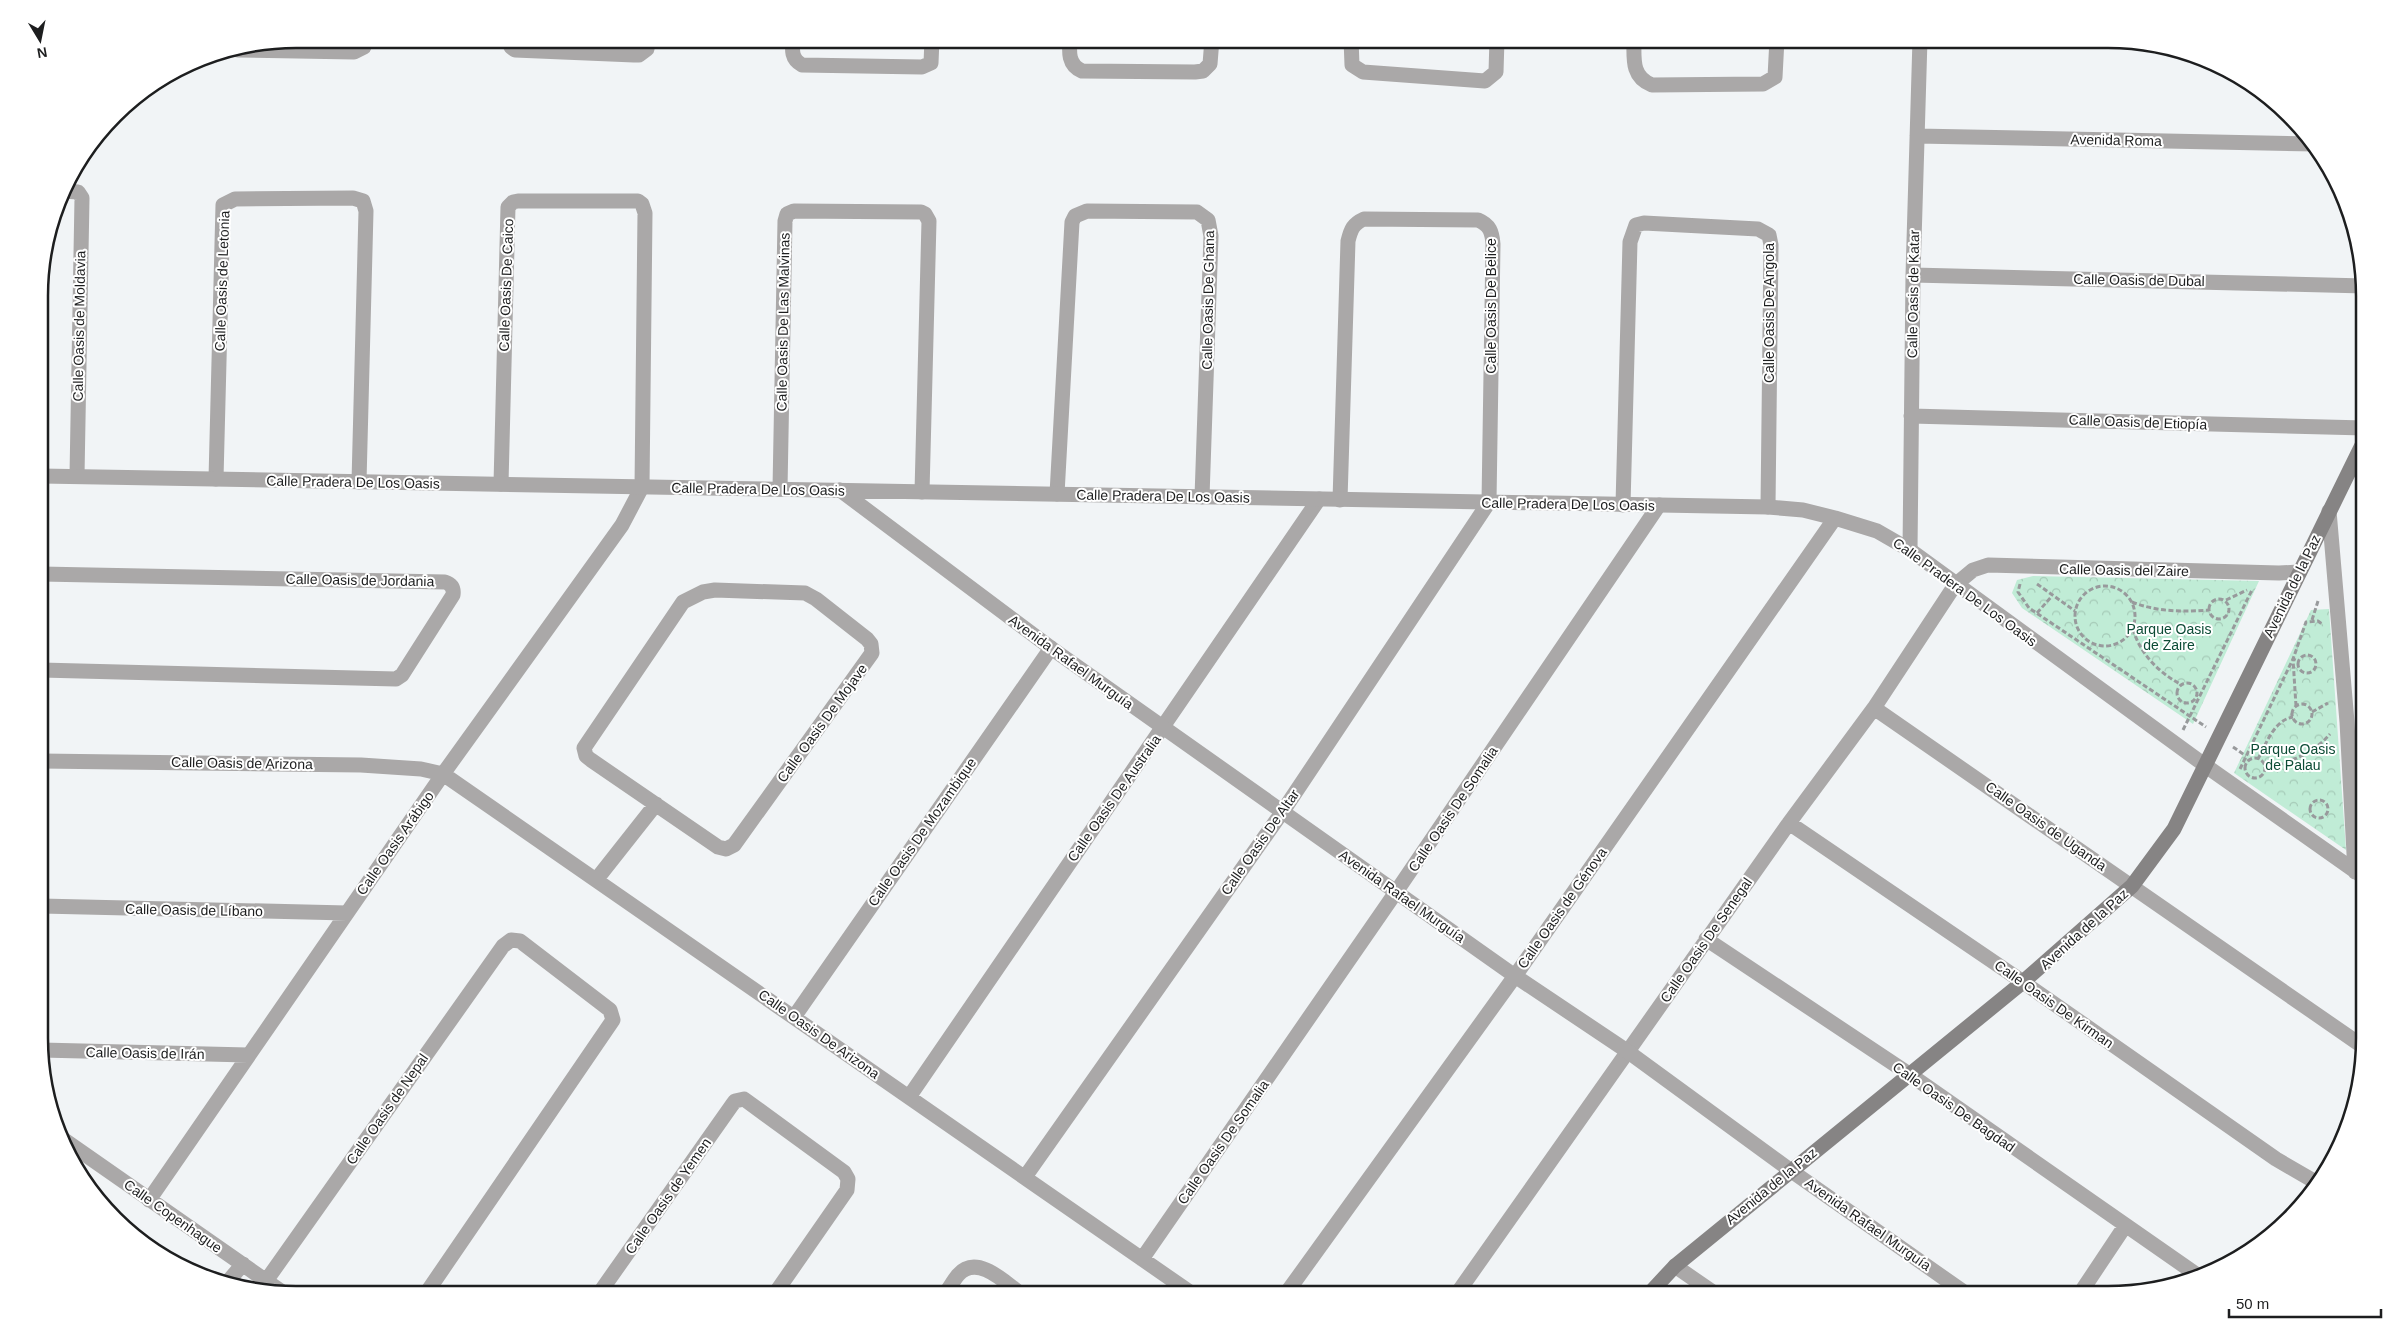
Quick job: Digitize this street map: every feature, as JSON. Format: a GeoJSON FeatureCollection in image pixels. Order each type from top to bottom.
{"type":"FeatureCollection","features":[{"type":"Feature","properties":{"kind":"main road","name":"Avenida de la Paz"},"geometry":{"type":"LineString","coordinates":[[1656,1286],[1675,1266],[1790,1170],[2024,982],[2132,886],[2174,829],[2356,457]]}},
{"type":"Feature","properties":{"kind":"street"},"geometry":{"type":"LineString","coordinates":[[260,50],[354,52],[359,48]]}},
{"type":"Feature","properties":{"kind":"street"},"geometry":{"type":"LineString","coordinates":[[512,48],[515,50],[634,55],[639,55],[647,48]]}},
{"type":"Feature","properties":{"kind":"street"},"geometry":{"type":"LineString","coordinates":[[792,48],[792,55],[797,62],[802,64],[922,67],[931,63],[932,48]]}},
{"type":"Feature","properties":{"kind":"street"},"geometry":{"type":"LineString","coordinates":[[1070,48],[1071,61],[1077,69],[1082,71],[1195,72],[1203,71],[1210,64],[1211,48]]}},
{"type":"Feature","properties":{"kind":"street"},"geometry":{"type":"LineString","coordinates":[[1351,48],[1352,65],[1363,72],[1485,81],[1496,72],[1497,48]]}},
{"type":"Feature","properties":{"kind":"street"},"geometry":{"type":"LineString","coordinates":[[1634,48],[1636,72],[1639,78],[1652,86],[1763,84],[1775,76],[1777,48]]}},
{"type":"Feature","properties":{"kind":"street","name":"Calle Oasis de Katar"},"geometry":{"type":"LineString","coordinates":[[1910,550],[1913,275],[1920,48]]}},
{"type":"Feature","properties":{"kind":"street","name":"Avenida Roma"},"geometry":{"type":"LineString","coordinates":[[1917,136],[2305,144]]}},
{"type":"Feature","properties":{"kind":"street","name":"Calle Oasis de Moldavia"},"geometry":{"type":"LineString","coordinates":[[70,191],[78,192],[82,198],[76,476]]}},
{"type":"Feature","properties":{"kind":"street","name":"Calle Oasis de Letonia"},"geometry":{"type":"LineString","coordinates":[[216,479],[223,205],[234,200],[359,198],[365,206],[359,482]]}},
{"type":"Feature","properties":{"kind":"street","name":"Calle Oasis De Caico"},"geometry":{"type":"LineString","coordinates":[[501,484],[508,207],[513,202],[518,201],[634,200],[642,204],[645,213],[642,487]]}},
{"type":"Feature","properties":{"kind":"street","name":"Calle Oasis De Las Malvinas"},"geometry":{"type":"LineString","coordinates":[[780,489],[785,221],[787,214],[794,211],[921,212],[925,214],[929,221],[922,492]]}},
{"type":"Feature","properties":{"kind":"street","name":"Calle Oasis De Ghana"},"geometry":{"type":"LineString","coordinates":[[1057,494],[1072,222],[1075,216],[1087,211],[1197,212],[1208,220],[1211,236],[1202,497]]}},
{"type":"Feature","properties":{"kind":"street","name":"Calle Oasis De Belice"},"geometry":{"type":"LineString","coordinates":[[1340,500],[1348,241],[1350,229],[1364,219],[1478,220],[1490,228],[1493,244],[1488,502]]}},
{"type":"Feature","properties":{"kind":"street","name":"Calle Oasis De Angola"},"geometry":{"type":"LineString","coordinates":[[1623,505],[1630,242],[1633,228],[1639,223],[1644,223],[1758,229],[1769,235],[1771,245],[1768,507]]}},
{"type":"Feature","properties":{"kind":"street","name":"Calle Oasis de Dubal"},"geometry":{"type":"LineString","coordinates":[[1913,275],[2356,286]]}},
{"type":"Feature","properties":{"kind":"street","name":"Calle Oasis de Etiopía"},"geometry":{"type":"LineString","coordinates":[[1911,416],[2356,428]]}},
{"type":"Feature","properties":{"kind":"street","name":"Calle Pradera De Los Oasis"},"geometry":{"type":"LineString","coordinates":[[48,476],[1768,507],[1803,510],[1876,531],[1910,550],[2206,766]]}},
{"type":"Feature","properties":{"kind":"street","name":"Calle Oasis Arábigo"},"geometry":{"type":"LineString","coordinates":[[149,1200],[443,774],[622,525],[642,487]]}},
{"type":"Feature","properties":{"kind":"street","name":"Avenida Rafael Murguía"},"geometry":{"type":"LineString","coordinates":[[840,490],[1051,648],[1163,728],[1515,976],[1627,1051],[1790,1170],[1955,1286]]}},
{"type":"Feature","properties":{"kind":"street","name":"Calle Oasis De Australia"},"geometry":{"type":"LineString","coordinates":[[909,1097],[1319,499]]}},
{"type":"Feature","properties":{"kind":"street","name":"Calle Oasis De Altar"},"geometry":{"type":"LineString","coordinates":[[1025,1177],[1283,811],[1488,502]]}},
{"type":"Feature","properties":{"kind":"street","name":"Calle Oasis De Somalia"},"geometry":{"type":"LineString","coordinates":[[1142,1259],[1396,892],[1659,505]]}},
{"type":"Feature","properties":{"kind":"street"},"geometry":{"type":"LineString","coordinates":[[2329,511],[2356,828]]}},
{"type":"Feature","properties":{"kind":"street","name":"Calle Oasis de Génova"},"geometry":{"type":"LineString","coordinates":[[1291,1286],[1515,976],[1835,518]]}},
{"type":"Feature","properties":{"kind":"street","name":"Calle Oasis del Zaire"},"geometry":{"type":"LineString","coordinates":[[1956,585],[1973,570],[1988,565],[2299,572]]}},
{"type":"Feature","properties":{"kind":"street","name":"Calle Oasis de Jordania"},"geometry":{"type":"LineString","coordinates":[[48,574],[445,582],[449,583],[453,590],[453,594],[402,675],[396,679],[48,670]]}},
{"type":"Feature","properties":{"kind":"street","name":"Calle Oasis De Senegal"},"geometry":{"type":"LineString","coordinates":[[1462,1286],[1706,939],[1874,708],[1956,585]]}},
{"type":"Feature","properties":{"kind":"street","name":"Calle Oasis De Mojave"},"geometry":{"type":"LineString","coordinates":[[715,590],[805,593],[816,599],[871,644],[872,653],[730,848],[723,849],[656,804],[591,760],[586,756],[584,748],[683,602],[698,594],[715,590]]}},
{"type":"Feature","properties":{"kind":"street","name":"Calle Oasis De Mozambique"},"geometry":{"type":"LineString","coordinates":[[794,1017],[1051,648]]}},
{"type":"Feature","properties":{"kind":"street","name":"Calle Oasis de Uganda"},"geometry":{"type":"LineString","coordinates":[[1874,708],[2356,1042]]}},
{"type":"Feature","properties":{"kind":"street","name":"Calle Oasis de Arizona"},"geometry":{"type":"LineString","coordinates":[[48,760],[369,766],[420,769],[443,774]]}},
{"type":"Feature","properties":{"kind":"street"},"geometry":{"type":"LineString","coordinates":[[2206,766],[2356,872]]}},
{"type":"Feature","properties":{"kind":"street","name":"Calle Oasis De Arizona"},"geometry":{"type":"LineString","coordinates":[[443,774],[1181,1286]]}},
{"type":"Feature","properties":{"kind":"street"},"geometry":{"type":"LineString","coordinates":[[596,880],[656,804]]}},
{"type":"Feature","properties":{"kind":"street","name":"Calle Oasis De Kirman"},"geometry":{"type":"LineString","coordinates":[[1789,823],[2024,982],[2276,1159],[2312,1180]]}},
{"type":"Feature","properties":{"kind":"street","name":"Calle Oasis de Líbano"},"geometry":{"type":"LineString","coordinates":[[48,906],[347,913]]}},
{"type":"Feature","properties":{"kind":"street","name":"Calle Oasis De Bagdad"},"geometry":{"type":"LineString","coordinates":[[1706,939],[1909,1074],[2192,1272]]}},
{"type":"Feature","properties":{"kind":"street","name":"Calle Oasis de Nepal"},"geometry":{"type":"LineString","coordinates":[[266,1281],[497,954],[507,942],[511,940],[520,941],[610,1010],[613,1016],[612,1025],[431,1286]]}},
{"type":"Feature","properties":{"kind":"street","name":"Calle Oasis de Irán"},"geometry":{"type":"LineString","coordinates":[[48,1050],[248,1055]]}},
{"type":"Feature","properties":{"kind":"street","name":"Calle Oasis de Yemen"},"geometry":{"type":"LineString","coordinates":[[604,1286],[732,1105],[740,1100],[749,1101],[844,1172],[848,1179],[847,1190],[780,1286]]}},
{"type":"Feature","properties":{"kind":"street","name":"Calle Copenhague"},"geometry":{"type":"LineString","coordinates":[[72,1145],[272,1285]]}},
{"type":"Feature","properties":{"kind":"street"},"geometry":{"type":"LineString","coordinates":[[2085,1286],[2125,1226]]}},
{"type":"Feature","properties":{"kind":"street"},"geometry":{"type":"LineString","coordinates":[[231,1278],[243,1264]]}},
{"type":"Feature","properties":{"kind":"street"},"geometry":{"type":"LineString","coordinates":[[950,1286],[959,1274],[974,1266],[987,1269],[1010,1286]]}},
{"type":"Feature","properties":{"kind":"street"},"geometry":{"type":"LineString","coordinates":[[1675,1266],[1704,1286]]}},
{"type":"Feature","properties":{"kind":"path"},"geometry":{"type":"LineString","coordinates":[[2023,581],[2018,592],[2029,608],[2191,716],[2254,587],[2244,586]]}},
{"type":"Feature","properties":{"kind":"path"},"geometry":{"type":"LineString","coordinates":[[2043,581],[2033,581],[2075,611]]}},
{"type":"Feature","properties":{"kind":"path"},"geometry":{"type":"LineString","coordinates":[[2091,582],[2120,583]]}},
{"type":"Feature","properties":{"kind":"path"},"geometry":{"type":"LineString","coordinates":[[2133,628],[2120,642],[2110,646],[2090,643],[2081,636],[2076,627],[2075,611],[2081,597],[2097,586],[2116,587],[2125,592],[2132,602],[2135,618],[2133,628],[2136,640],[2154,665],[2169,678],[2182,685],[2188,683],[2194,685],[2197,694],[2194,700],[2188,702],[2180,699],[2178,693],[2182,685]]}},
{"type":"Feature","properties":{"kind":"path"},"geometry":{"type":"LineString","coordinates":[[2036,613],[2052,596]]}},
{"type":"Feature","properties":{"kind":"path"},"geometry":{"type":"LineString","coordinates":[[2219,598],[2225,600],[2230,609],[2225,617],[2219,618],[2212,616],[2209,610],[2213,601],[2219,598]]}},
{"type":"Feature","properties":{"kind":"path"},"geometry":{"type":"LineString","coordinates":[[2132,602],[2171,611],[2209,610]]}},
{"type":"Feature","properties":{"kind":"path"},"geometry":{"type":"LineString","coordinates":[[2238,772],[2293,659],[2306,622],[2318,620],[2323,626]]}},
{"type":"Feature","properties":{"kind":"path"},"geometry":{"type":"LineString","coordinates":[[2305,655],[2311,656],[2317,663],[2315,670],[2310,674],[2302,672],[2298,667],[2298,661],[2305,655]]}},
{"type":"Feature","properties":{"kind":"path"},"geometry":{"type":"LineString","coordinates":[[2293,659],[2298,661]]}},
{"type":"Feature","properties":{"kind":"path"},"geometry":{"type":"LineString","coordinates":[[2293,659],[2296,706],[2293,711],[2293,717],[2297,722],[2306,723],[2311,718],[2312,712]]}},
{"type":"Feature","properties":{"kind":"path"},"geometry":{"type":"LineString","coordinates":[[2312,712],[2328,703]]}},
{"type":"Feature","properties":{"kind":"path"},"geometry":{"type":"LineString","coordinates":[[2296,706],[2306,705],[2312,712]]}},
{"type":"Feature","properties":{"kind":"path"},"geometry":{"type":"LineString","coordinates":[[2258,759],[2273,731],[2287,718],[2293,717]]}},
{"type":"Feature","properties":{"kind":"path"},"geometry":{"type":"LineString","coordinates":[[2264,770],[2264,764],[2258,759],[2253,758],[2247,761],[2246,773],[2252,777],[2258,777],[2264,770],[2306,754],[2322,744],[2331,734]]}},
{"type":"Feature","properties":{"kind":"path"},"geometry":{"type":"LineString","coordinates":[[2318,800],[2323,801],[2328,806],[2328,811],[2322,817],[2314,816],[2311,811],[2312,803],[2318,800]]}},
{"type":"Feature","properties":{"kind":"path"},"geometry":{"type":"LineString","coordinates":[[2328,806],[2336,804]]}},
{"type":"Feature","properties":{"kind":"green space","name":"Parque Oasis de Zaire"},"geometry":{"type":"Polygon","coordinates":[[[2033,576],[2259,581],[2193,724],[2022,608],[2012,593],[2017,580],[2033,576]]]}},
{"type":"Feature","properties":{"kind":"green space","name":"Parque Oasis de Palau"},"geometry":{"type":"Polygon","coordinates":[[[2329,609],[2346,850],[2234,773],[2311,610],[2329,609]]]}}]}
